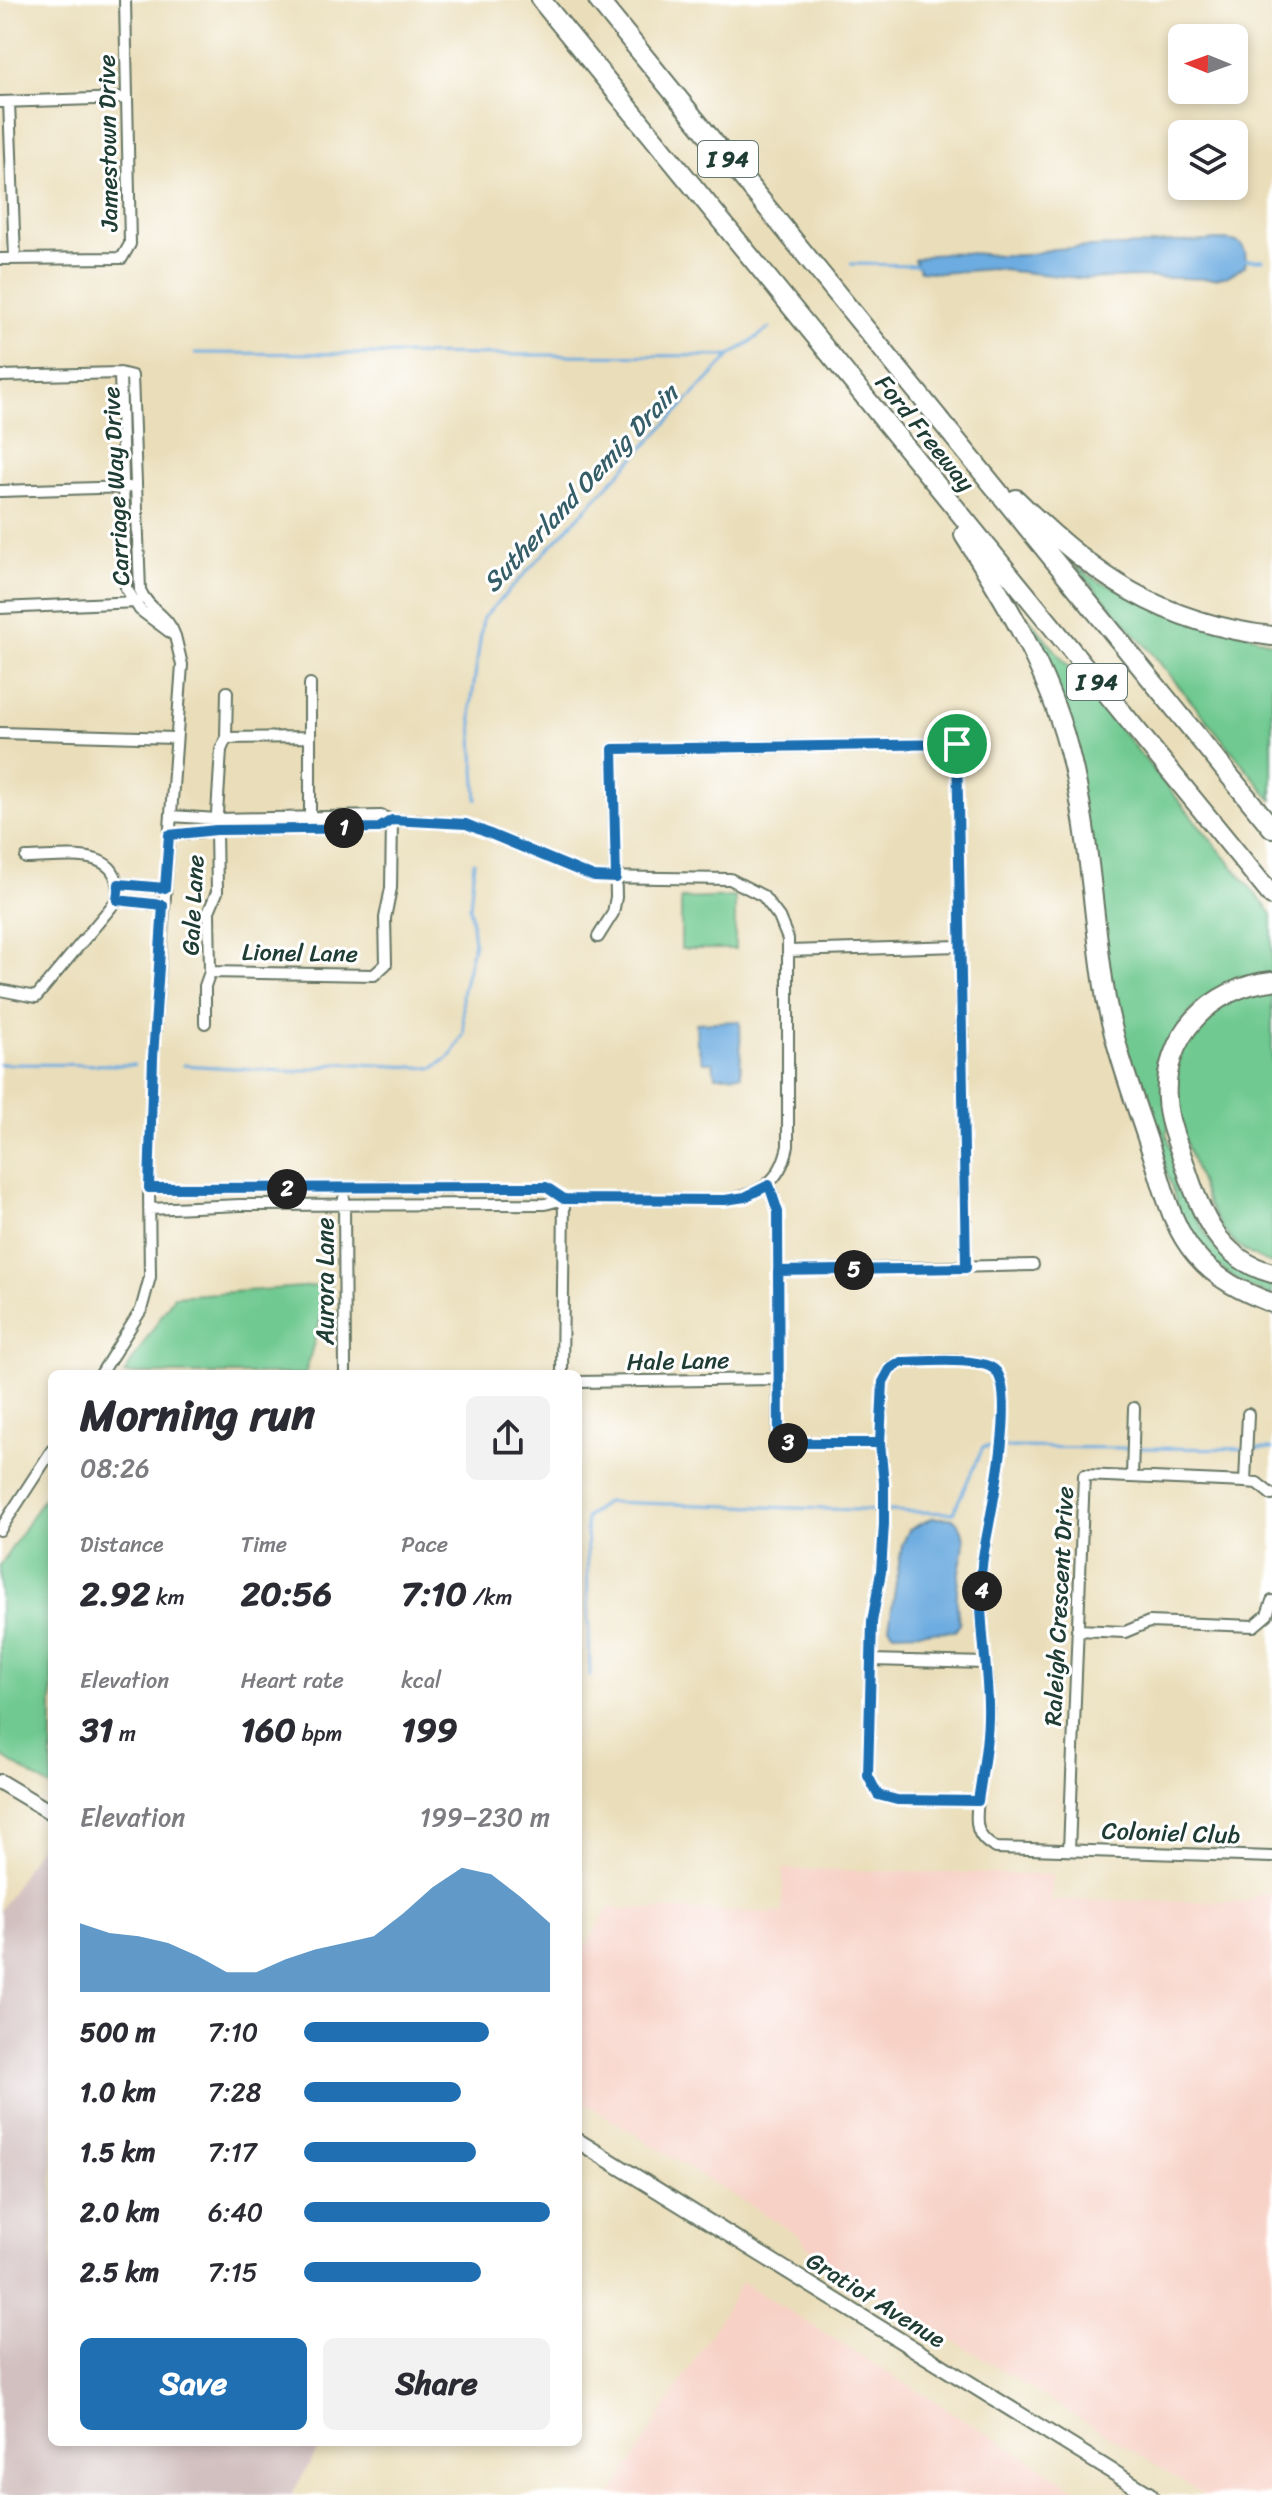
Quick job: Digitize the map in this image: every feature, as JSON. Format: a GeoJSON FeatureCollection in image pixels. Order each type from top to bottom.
{"type":"FeatureCollection","features":[{"type":"Feature","properties":{"kind":"highway","name":"Ford Freeway"},"geometry":{"type":"LineString","coordinates":[[541,0],[1272,896]]}},
{"type":"Feature","properties":{"kind":"highway","name":"Ford Freeway"},"geometry":{"type":"LineString","coordinates":[[598,0],[1272,828]]}},
{"type":"Feature","properties":{"kind":"highway"},"geometry":{"type":"LineString","coordinates":[[946,429],[1071,552],[1115,583],[1157,605],[1191,618],[1231,630],[1272,636]]}},
{"type":"Feature","properties":{"kind":"highway"},"geometry":{"type":"LineString","coordinates":[[922,468],[1010,608],[1051,691],[1075,775],[1113,1028],[1172,1214],[1188,1245],[1208,1267],[1230,1284],[1272,1303]]}},
{"type":"Feature","properties":{"kind":"highway"},"geometry":{"type":"LineString","coordinates":[[1272,981],[1232,990],[1206,1006],[1185,1030],[1171,1058],[1166,1088],[1169,1115],[1207,1224],[1237,1256],[1272,1273]]}},
{"type":"Feature","properties":{"kind":"main road"},"geometry":{"type":"LineString","coordinates":[[0,1782],[48,1811]]}},
{"type":"Feature","properties":{"kind":"main road","name":"Gratiot Avenue"},"geometry":{"type":"LineString","coordinates":[[582,2143],[1150,2495]]}},
{"type":"Feature","properties":{"kind":"street","name":"Jamestown Drive"},"geometry":{"type":"LineString","coordinates":[[15,258],[122,258],[130,244],[125,0]]}},
{"type":"Feature","properties":{"kind":"street"},"geometry":{"type":"LineString","coordinates":[[0,259],[15,258],[5,102],[126,98]]}},
{"type":"Feature","properties":{"kind":"street","name":"Carriage Way Drive"},"geometry":{"type":"LineString","coordinates":[[0,376],[120,373],[132,376],[126,588],[161,628],[175,636],[182,665],[153,1058],[150,1277],[147,1293],[132,1326],[104,1370]]}},
{"type":"Feature","properties":{"kind":"street"},"geometry":{"type":"LineString","coordinates":[[0,491],[129,487]]}},
{"type":"Feature","properties":{"kind":"street"},"geometry":{"type":"LineString","coordinates":[[0,608],[139,601]]}},
{"type":"Feature","properties":{"kind":"street"},"geometry":{"type":"LineString","coordinates":[[310,684],[311,829]]}},
{"type":"Feature","properties":{"kind":"street","name":"Gale Lane"},"geometry":{"type":"LineString","coordinates":[[205,1023],[205,986],[210,972],[209,911],[217,892],[217,824],[221,750],[226,738],[227,692]]}},
{"type":"Feature","properties":{"kind":"street"},"geometry":{"type":"LineString","coordinates":[[0,733],[175,738]]}},
{"type":"Feature","properties":{"kind":"street"},"geometry":{"type":"LineString","coordinates":[[226,738],[309,737]]}},
{"type":"Feature","properties":{"kind":"street"},"geometry":{"type":"LineString","coordinates":[[598,937],[613,913],[616,897],[613,749],[957,744],[966,1268]]}},
{"type":"Feature","properties":{"kind":"street"},"geometry":{"type":"LineString","coordinates":[[171,816],[217,824],[311,829],[379,828],[392,820]]}},
{"type":"Feature","properties":{"kind":"street"},"geometry":{"type":"LineString","coordinates":[[149,1209],[344,1203],[545,1204],[564,1199],[725,1200],[745,1197],[769,1185],[785,1159],[788,1146],[788,939],[779,917],[763,896],[730,879],[594,877],[466,824],[392,820],[381,816],[310,817],[217,824],[169,835]]}},
{"type":"Feature","properties":{"kind":"street","name":"Lionel Lane"},"geometry":{"type":"LineString","coordinates":[[210,972],[374,975],[386,964],[385,918],[391,888],[392,820]]}},
{"type":"Feature","properties":{"kind":"street"},"geometry":{"type":"LineString","coordinates":[[0,990],[36,997],[117,900],[119,884],[114,870],[104,861],[92,858],[26,858]]}},
{"type":"Feature","properties":{"kind":"street"},"geometry":{"type":"LineString","coordinates":[[119,884],[165,888]]}},
{"type":"Feature","properties":{"kind":"street"},"geometry":{"type":"LineString","coordinates":[[117,900],[163,905]]}},
{"type":"Feature","properties":{"kind":"street"},"geometry":{"type":"LineString","coordinates":[[788,951],[960,946]]}},
{"type":"Feature","properties":{"kind":"street"},"geometry":{"type":"LineString","coordinates":[[769,1185],[778,1212],[778,1455]]}},
{"type":"Feature","properties":{"kind":"street"},"geometry":{"type":"LineString","coordinates":[[149,1188],[546,1187],[564,1199]]}},
{"type":"Feature","properties":{"kind":"street","name":"Aurora Lane"},"geometry":{"type":"LineString","coordinates":[[344,1188],[345,1370]]}},
{"type":"Feature","properties":{"kind":"street"},"geometry":{"type":"LineString","coordinates":[[562,1370],[564,1199]]}},
{"type":"Feature","properties":{"kind":"street"},"geometry":{"type":"LineString","coordinates":[[778,1271],[1033,1265]]}},
{"type":"Feature","properties":{"kind":"street"},"geometry":{"type":"LineString","coordinates":[[901,1362],[983,1362],[996,1371],[1002,1385],[1001,1469],[983,1556],[986,1749],[978,1801],[897,1800],[878,1795],[868,1776],[871,1660],[872,1622],[881,1572],[884,1524],[880,1443],[883,1382],[890,1369],[901,1362]]}},
{"type":"Feature","properties":{"kind":"street","name":"Hale Lane"},"geometry":{"type":"LineString","coordinates":[[582,1382],[778,1379]]}},
{"type":"Feature","properties":{"kind":"street"},"geometry":{"type":"LineString","coordinates":[[1132,1477],[1134,1408]]}},
{"type":"Feature","properties":{"kind":"street"},"geometry":{"type":"LineString","coordinates":[[1248,1414],[1245,1482],[1257,1483],[1272,1495]]}},
{"type":"Feature","properties":{"kind":"street"},"geometry":{"type":"LineString","coordinates":[[779,1443],[880,1443]]}},
{"type":"Feature","properties":{"kind":"street"},"geometry":{"type":"LineString","coordinates":[[0,1530],[48,1456]]}},
{"type":"Feature","properties":{"kind":"street","name":"Raleigh Crescent Drive"},"geometry":{"type":"LineString","coordinates":[[1069,1850],[1084,1475],[1245,1482]]}},
{"type":"Feature","properties":{"kind":"street"},"geometry":{"type":"LineString","coordinates":[[1077,1630],[1125,1632],[1149,1622],[1254,1626],[1267,1615],[1272,1601]]}},
{"type":"Feature","properties":{"kind":"street"},"geometry":{"type":"LineString","coordinates":[[871,1660],[986,1663]]}},
{"type":"Feature","properties":{"kind":"street","name":"Coloniel Club"},"geometry":{"type":"LineString","coordinates":[[978,1801],[976,1817],[979,1835],[996,1848],[1272,1857]]}},
{"type":"Feature","properties":{"kind":"shaded area"},"geometry":{"type":"Polygon","coordinates":[[[48,1832],[48,2446],[321,2446],[291,2495],[0,2495],[0,1911],[48,1832]]]}},
{"type":"Feature","properties":{"kind":"shaded area"},"geometry":{"type":"Polygon","coordinates":[[[783,1869],[1053,1875],[1051,1900],[1244,1902],[1261,1894],[1272,1895],[1272,2495],[1204,2495],[813,2254],[799,2236],[582,2101],[582,1952],[609,1908],[782,1913],[783,1869]]]}},
{"type":"Feature","properties":{"kind":"shaded area"},"geometry":{"type":"Polygon","coordinates":[[[742,2282],[1057,2477],[1086,2495],[612,2495],[742,2282]]]}},
{"type":"Feature","properties":{"kind":"green space"},"geometry":{"type":"Polygon","coordinates":[[[1072,563],[1098,581],[1272,643],[1272,800],[1151,652],[1072,563]]]}},
{"type":"Feature","properties":{"kind":"green space"},"geometry":{"type":"Polygon","coordinates":[[[1027,616],[1272,914],[1272,973],[1241,978],[1217,990],[1196,1005],[1179,1026],[1167,1135],[1193,1211],[1209,1239],[1217,1249],[1272,1280],[1272,1296],[1245,1285],[1207,1258],[1184,1225],[1119,1027],[1057,690],[1024,618],[1027,616]]]}},
{"type":"Feature","properties":{"kind":"green space"},"geometry":{"type":"Polygon","coordinates":[[[735,897],[735,949],[681,949],[681,899],[735,897]]]}},
{"type":"Feature","properties":{"kind":"green space"},"geometry":{"type":"Polygon","coordinates":[[[1272,989],[1272,1264],[1240,1247],[1228,1236],[1211,1210],[1180,1124],[1174,1084],[1184,1048],[1206,1019],[1236,999],[1272,989]]]}},
{"type":"Feature","properties":{"kind":"green space"},"geometry":{"type":"Polygon","coordinates":[[[330,1285],[306,1370],[127,1370],[174,1296],[330,1285]]]}},
{"type":"Feature","properties":{"kind":"green space"},"geometry":{"type":"Polygon","coordinates":[[[48,1491],[48,1785],[0,1755],[0,1566],[48,1491]]]}},
{"type":"Feature","properties":{"kind":"water"},"geometry":{"type":"Polygon","coordinates":[[[1229,240],[1243,246],[1245,266],[1228,276],[1215,279],[1088,279],[992,269],[941,273],[920,271],[914,260],[942,253],[1024,255],[1055,249],[1229,240]]]}},
{"type":"Feature","properties":{"kind":"water"},"geometry":{"type":"Polygon","coordinates":[[[740,1021],[741,1075],[715,1076],[713,1062],[703,1062],[697,1043],[696,1023],[740,1021]]]}},
{"type":"Feature","properties":{"kind":"water"},"geometry":{"type":"Polygon","coordinates":[[[932,1518],[953,1518],[964,1537],[957,1592],[960,1624],[955,1631],[894,1633],[889,1627],[902,1545],[909,1530],[932,1518]]]}},
{"type":"Feature","properties":{"kind":"waterway","name":"Sutherland Oemig Drain"},"geometry":{"type":"LineString","coordinates":[[1243,260],[1263,260]]}},
{"type":"Feature","properties":{"kind":"waterway","name":"Sutherland Oemig Drain"},"geometry":{"type":"LineString","coordinates":[[851,264],[919,265]]}},
{"type":"Feature","properties":{"kind":"waterway","name":"Sutherland Oemig Drain"},"geometry":{"type":"LineString","coordinates":[[477,800],[471,706],[483,618],[730,356],[770,328]]}},
{"type":"Feature","properties":{"kind":"waterway"},"geometry":{"type":"LineString","coordinates":[[195,353],[730,356]]}},
{"type":"Feature","properties":{"kind":"waterway","name":"Sutherland Oemig Drain"},"geometry":{"type":"LineString","coordinates":[[183,1065],[297,1072],[340,1063],[434,1068],[452,1055],[464,1033],[462,994],[474,942],[470,907],[474,862]]}},
{"type":"Feature","properties":{"kind":"waterway","name":"Sutherland Oemig Drain"},"geometry":{"type":"LineString","coordinates":[[0,1064],[134,1065]]}},
{"type":"Feature","properties":{"kind":"waterway"},"geometry":{"type":"LineString","coordinates":[[590,1676],[586,1518],[605,1502],[953,1513],[983,1447],[1128,1448]]}},
{"type":"Feature","properties":{"kind":"waterway"},"geometry":{"type":"LineString","coordinates":[[1136,1448],[1272,1449]]}},
{"type":"Feature","properties":{"kind":"route"},"geometry":{"type":"LineString","coordinates":[[957,744],[613,749],[616,878],[594,877],[466,824],[392,820],[379,828],[216,830],[169,835],[165,888],[119,884],[117,900],[163,905],[153,1058],[149,1188],[546,1187],[564,1199],[725,1200],[745,1197],[769,1185],[778,1212],[779,1443],[880,1443],[884,1524],[881,1572],[872,1622],[868,1776],[878,1795],[897,1800],[978,1801],[986,1749],[988,1706],[982,1606],[983,1556],[1001,1469],[1002,1385],[996,1371],[983,1362],[901,1362],[890,1369],[883,1382],[880,1443],[779,1443],[778,1271],[966,1268],[957,744]]}}]}
